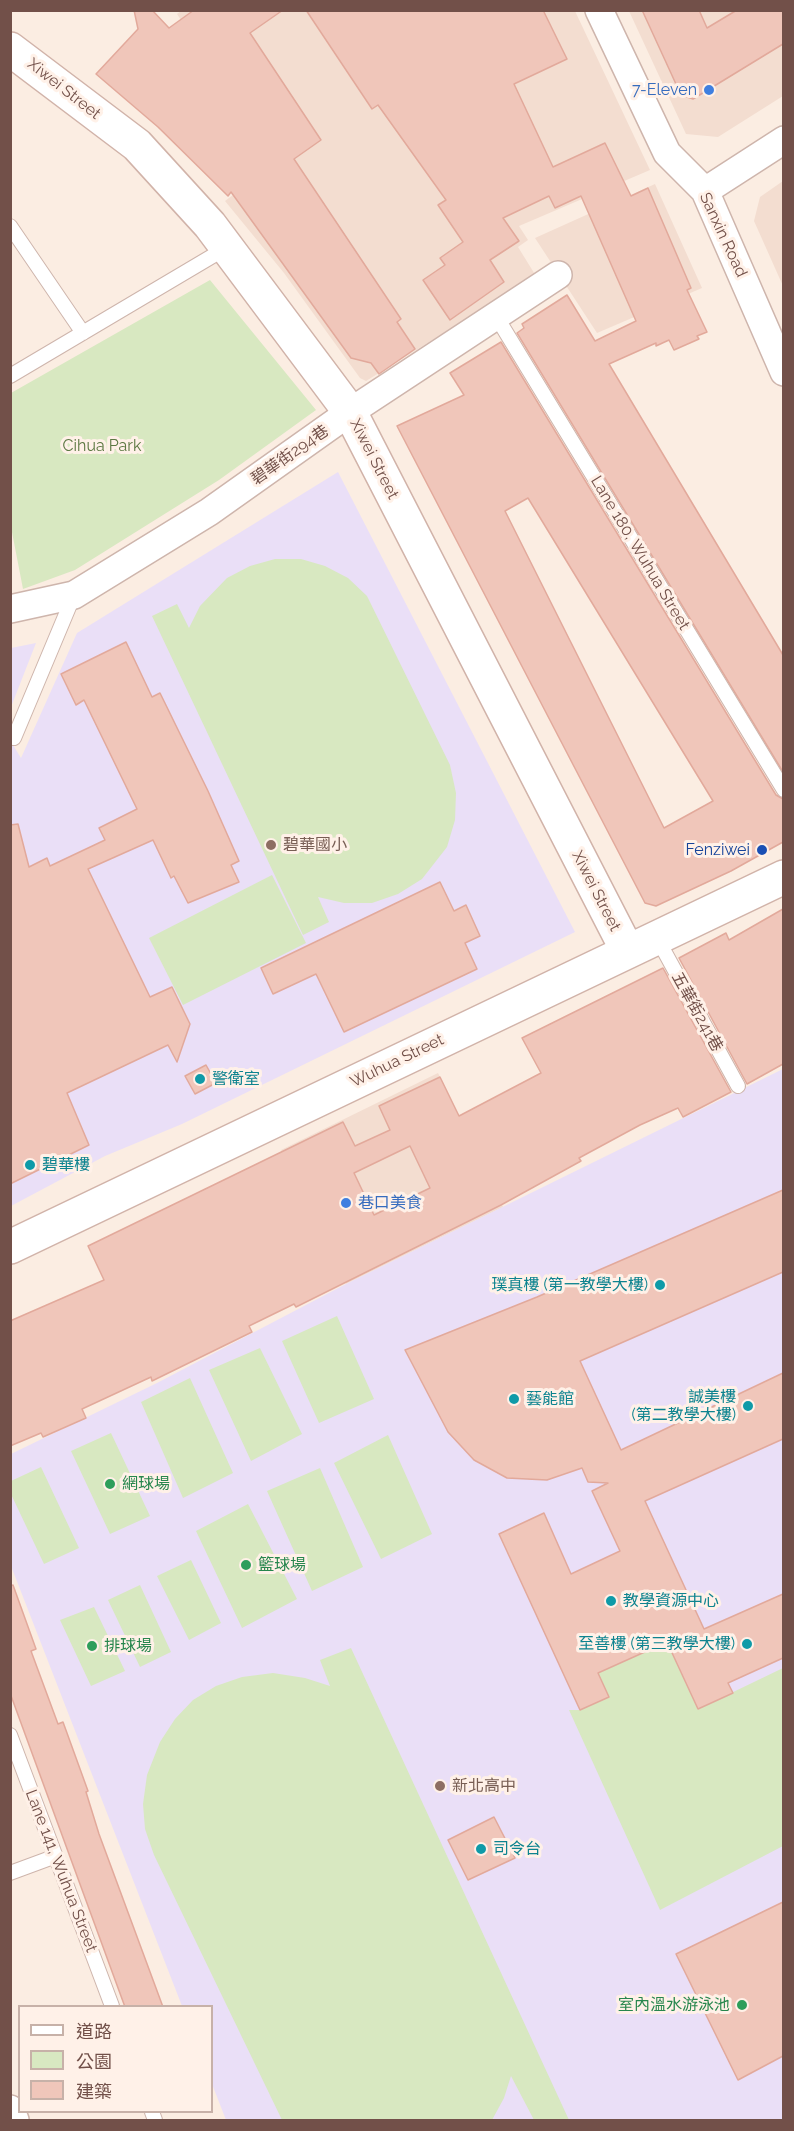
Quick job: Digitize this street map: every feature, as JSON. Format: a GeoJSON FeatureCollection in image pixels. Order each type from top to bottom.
{"type":"FeatureCollection","features":[{"type":"Feature","properties":{"kind":"street","name":"Sanxin Road"},"geometry":{"type":"LineString","coordinates":[[599,10],[667,153],[705,191],[783,372]]}},
{"type":"Feature","properties":{"kind":"street","name":"Xiwei Street"},"geometry":{"type":"LineString","coordinates":[[10,49],[137,145],[210,225],[350,412],[627,950]]}},
{"type":"Feature","properties":{"kind":"street"},"geometry":{"type":"LineString","coordinates":[[705,191],[783,140]]}},
{"type":"Feature","properties":{"kind":"street","name":"碧華街294巷"},"geometry":{"type":"LineString","coordinates":[[10,609],[74,595],[209,512],[350,412],[558,275]]}},
{"type":"Feature","properties":{"kind":"street","name":"Wuhua Street"},"geometry":{"type":"LineString","coordinates":[[10,1246],[783,877]]}},
{"type":"Feature","properties":{"kind":"street"},"geometry":{"type":"LineString","coordinates":[[10,2109],[15,2121]]}},
{"type":"Feature","properties":{"kind":"lane"},"geometry":{"type":"LineString","coordinates":[[10,226],[83,333]]}},
{"type":"Feature","properties":{"kind":"lane"},"geometry":{"type":"LineString","coordinates":[[10,376],[226,248]]}},
{"type":"Feature","properties":{"kind":"lane","name":"Lane 180, Wuhua Street"},"geometry":{"type":"LineString","coordinates":[[496,316],[783,790]]}},
{"type":"Feature","properties":{"kind":"lane"},"geometry":{"type":"LineString","coordinates":[[14,738],[74,595]]}},
{"type":"Feature","properties":{"kind":"lane","name":"五華街241巷"},"geometry":{"type":"LineString","coordinates":[[656,937],[738,1086]]}},
{"type":"Feature","properties":{"kind":"lane","name":"Lane 141, Wuhua Street"},"geometry":{"type":"LineString","coordinates":[[10,1735],[111,2005]]}},
{"type":"Feature","properties":{"kind":"lane"},"geometry":{"type":"LineString","coordinates":[[10,1873],[56,1856]]}},
{"type":"Feature","properties":{"kind":"shaded area"},"geometry":{"type":"Polygon","coordinates":[[[182,10],[575,11],[650,170],[519,226],[528,240],[518,247],[536,276],[366,381],[360,378],[284,273],[225,201],[275,163],[177,14],[182,10]]]}},
{"type":"Feature","properties":{"kind":"shaded area"},"geometry":{"type":"Polygon","coordinates":[[[629,11],[783,11],[783,96],[718,137],[686,134],[629,11]]]}},
{"type":"Feature","properties":{"kind":"shaded area"},"geometry":{"type":"Polygon","coordinates":[[[783,181],[783,286],[754,221],[760,197],[783,181]]]}},
{"type":"Feature","properties":{"kind":"shaded area"},"geometry":{"type":"Polygon","coordinates":[[[655,184],[702,288],[597,333],[535,238],[655,184]]]}},
{"type":"Feature","properties":{"kind":"shaded area","name":"碧華國小"},"geometry":{"type":"Polygon","coordinates":[[[338,472],[575,932],[182,1124],[105,1156],[11,1206],[10,740],[21,758],[77,633],[338,472]]]}},
{"type":"Feature","properties":{"kind":"shaded area"},"geometry":{"type":"Polygon","coordinates":[[[36,643],[11,707],[11,648],[36,643]]]}},
{"type":"Feature","properties":{"kind":"shaded area","name":"新北高中"},"geometry":{"type":"Polygon","coordinates":[[[783,1069],[783,2120],[226,2120],[213,2087],[213,2005],[182,2005],[11,1566],[11,1454],[157,1383],[346,1284],[783,1069]]]}},
{"type":"Feature","properties":{"kind":"shaded area"},"geometry":{"type":"Polygon","coordinates":[[[438,1073],[503,1207],[346,1284],[281,1150],[438,1073]]]}},
{"type":"Feature","properties":{"kind":"green space","name":"Cihua Park"},"geometry":{"type":"Polygon","coordinates":[[[210,280],[316,410],[219,480],[75,570],[23,589],[11,527],[11,393],[210,280]]]}},
{"type":"Feature","properties":{"kind":"green space"},"geometry":{"type":"Polygon","coordinates":[[[275,559],[301,559],[325,566],[348,578],[367,596],[450,765],[456,793],[455,820],[447,847],[422,879],[398,894],[372,903],[344,903],[318,897],[329,922],[303,935],[152,616],[177,604],[189,628],[200,606],[227,578],[250,566],[275,559]]]}},
{"type":"Feature","properties":{"kind":"green space"},"geometry":{"type":"Polygon","coordinates":[[[272,875],[306,943],[183,1005],[149,938],[272,875]]]}},
{"type":"Feature","properties":{"kind":"green space"},"geometry":{"type":"Polygon","coordinates":[[[337,1316],[374,1399],[319,1423],[282,1341],[337,1316]]]}},
{"type":"Feature","properties":{"kind":"green space"},"geometry":{"type":"Polygon","coordinates":[[[260,1348],[302,1434],[251,1461],[209,1370],[260,1348]]]}},
{"type":"Feature","properties":{"kind":"green space"},"geometry":{"type":"Polygon","coordinates":[[[190,1378],[233,1473],[183,1498],[141,1402],[190,1378]]]}},
{"type":"Feature","properties":{"kind":"green space","name":"網球場"},"geometry":{"type":"Polygon","coordinates":[[[111,1433],[150,1516],[110,1534],[71,1451],[111,1433]]]}},
{"type":"Feature","properties":{"kind":"green space"},"geometry":{"type":"Polygon","coordinates":[[[388,1435],[432,1534],[381,1559],[334,1463],[388,1435]]]}},
{"type":"Feature","properties":{"kind":"green space"},"geometry":{"type":"Polygon","coordinates":[[[41,1467],[79,1548],[44,1564],[10,1492],[11,1481],[41,1467]]]}},
{"type":"Feature","properties":{"kind":"green space"},"geometry":{"type":"Polygon","coordinates":[[[320,1468],[363,1567],[312,1591],[267,1491],[320,1468]]]}},
{"type":"Feature","properties":{"kind":"green space","name":"籃球場"},"geometry":{"type":"Polygon","coordinates":[[[248,1504],[297,1599],[242,1628],[196,1531],[248,1504]]]}},
{"type":"Feature","properties":{"kind":"green space","name":"排球場"},"geometry":{"type":"Polygon","coordinates":[[[191,1560],[221,1623],[189,1640],[157,1576],[191,1560]]]}},
{"type":"Feature","properties":{"kind":"green space","name":"排球場"},"geometry":{"type":"Polygon","coordinates":[[[140,1585],[171,1652],[140,1667],[108,1600],[140,1585]]]}},
{"type":"Feature","properties":{"kind":"green space","name":"排球場"},"geometry":{"type":"Polygon","coordinates":[[[94,1607],[125,1671],[91,1686],[60,1620],[94,1607]]]}},
{"type":"Feature","properties":{"kind":"green space"},"geometry":{"type":"Polygon","coordinates":[[[667,1642],[698,1709],[783,1668],[783,1846],[660,1910],[569,1710],[580,1710],[598,1673],[667,1642]]]}},
{"type":"Feature","properties":{"kind":"green space"},"geometry":{"type":"Polygon","coordinates":[[[351,1648],[569,2120],[534,2120],[511,2076],[504,2098],[492,2120],[282,2120],[154,1855],[145,1829],[143,1804],[147,1775],[160,1742],[175,1719],[193,1700],[216,1686],[242,1677],[273,1673],[305,1678],[330,1686],[320,1660],[351,1648]]]}},
{"type":"Feature","properties":{"kind":"building"},"geometry":{"type":"Polygon","coordinates":[[[134,10],[152,10],[169,28],[194,10],[283,10],[250,33],[321,140],[294,159],[401,319],[397,322],[415,349],[379,374],[371,363],[351,358],[231,192],[228,196],[158,127],[96,74],[138,29],[134,10]]]}},
{"type":"Feature","properties":{"kind":"building"},"geometry":{"type":"Polygon","coordinates":[[[306,10],[543,10],[567,59],[514,84],[553,167],[605,143],[631,196],[648,188],[691,288],[687,290],[707,332],[697,336],[699,339],[674,350],[669,340],[656,346],[656,343],[609,364],[783,655],[783,772],[517,333],[524,328],[522,324],[567,295],[595,341],[636,321],[581,196],[555,208],[549,196],[503,218],[519,241],[490,260],[504,282],[450,320],[423,280],[445,265],[440,258],[463,242],[438,205],[446,200],[378,105],[372,109],[306,10]]]}},
{"type":"Feature","properties":{"kind":"building"},"geometry":{"type":"Polygon","coordinates":[[[642,10],[699,10],[707,28],[737,10],[783,10],[783,44],[693,99],[681,95],[642,10]]]}},
{"type":"Feature","properties":{"kind":"building"},"geometry":{"type":"Polygon","coordinates":[[[501,342],[776,795],[783,799],[783,842],[731,871],[656,906],[645,903],[397,426],[464,395],[450,373],[501,342]],[[528,498],[505,511],[664,828],[713,801],[528,498]]]}},
{"type":"Feature","properties":{"kind":"building"},"geometry":{"type":"Polygon","coordinates":[[[126,642],[152,697],[160,693],[208,791],[239,861],[231,865],[239,882],[188,903],[174,876],[171,878],[153,840],[88,869],[150,997],[172,987],[190,1024],[177,1062],[168,1045],[67,1093],[89,1145],[10,1184],[10,825],[18,824],[29,867],[47,858],[50,866],[105,840],[99,828],[137,809],[84,700],[76,705],[61,674],[126,642]]]}},
{"type":"Feature","properties":{"kind":"building"},"geometry":{"type":"Polygon","coordinates":[[[440,882],[454,911],[466,905],[480,936],[465,943],[477,969],[344,1032],[316,974],[273,994],[261,968],[440,882]]]}},
{"type":"Feature","properties":{"kind":"building"},"geometry":{"type":"Polygon","coordinates":[[[783,909],[783,1064],[747,1084],[679,958],[726,933],[729,940],[783,909]]]}},
{"type":"Feature","properties":{"kind":"building"},"geometry":{"type":"Polygon","coordinates":[[[663,968],[731,1092],[683,1117],[678,1108],[640,1125],[579,1158],[581,1161],[501,1205],[296,1307],[294,1304],[249,1326],[252,1332],[152,1381],[151,1377],[82,1409],[86,1418],[43,1437],[41,1433],[10,1446],[10,1321],[104,1280],[88,1246],[343,1122],[355,1146],[390,1130],[379,1106],[440,1077],[459,1116],[541,1073],[522,1038],[663,968]],[[410,1146],[354,1173],[374,1215],[430,1188],[410,1146]]]}},
{"type":"Feature","properties":{"kind":"building","name":"警衛室"},"geometry":{"type":"Polygon","coordinates":[[[206,1065],[216,1083],[195,1094],[185,1076],[206,1065]]]}},
{"type":"Feature","properties":{"kind":"building"},"geometry":{"type":"Polygon","coordinates":[[[783,1190],[783,1272],[580,1361],[621,1450],[783,1373],[783,1439],[645,1501],[704,1629],[783,1594],[783,1658],[728,1683],[733,1693],[698,1709],[667,1642],[598,1673],[609,1697],[580,1710],[499,1534],[544,1513],[571,1574],[620,1551],[592,1491],[608,1483],[588,1482],[582,1468],[547,1480],[507,1478],[474,1460],[448,1432],[405,1350],[537,1297],[783,1190]]]}},
{"type":"Feature","properties":{"kind":"building"},"geometry":{"type":"Polygon","coordinates":[[[13,1585],[36,1649],[31,1651],[58,1724],[63,1722],[88,1791],[86,1792],[99,1834],[162,2005],[124,2005],[10,1693],[10,1586],[13,1585]]]}},
{"type":"Feature","properties":{"kind":"building","name":"司令台"},"geometry":{"type":"Polygon","coordinates":[[[494,1817],[515,1858],[468,1880],[448,1840],[494,1817]]]}},
{"type":"Feature","properties":{"kind":"building","name":"室內溫水游泳池"},"geometry":{"type":"Polygon","coordinates":[[[783,1902],[783,2056],[738,2080],[676,1954],[783,1902]]]}},
{"type":"Feature","properties":{"kind":"place","name":"7-Eleven"},"geometry":{"type":"Point","coordinates":[709,90]}},
{"type":"Feature","properties":{"kind":"place","name":"碧華國小"},"geometry":{"type":"Point","coordinates":[271,845]}},
{"type":"Feature","properties":{"kind":"place","name":"Fenziwei"},"geometry":{"type":"Point","coordinates":[762,850]}},
{"type":"Feature","properties":{"kind":"place","name":"警衛室"},"geometry":{"type":"Point","coordinates":[200,1079]}},
{"type":"Feature","properties":{"kind":"place","name":"碧華樓"},"geometry":{"type":"Point","coordinates":[30,1165]}},
{"type":"Feature","properties":{"kind":"place","name":"巷口美食"},"geometry":{"type":"Point","coordinates":[346,1203]}},
{"type":"Feature","properties":{"kind":"place","name":"璞真樓 (第一教學大樓)"},"geometry":{"type":"Point","coordinates":[660,1285]}},
{"type":"Feature","properties":{"kind":"place","name":"藝能館"},"geometry":{"type":"Point","coordinates":[514,1399]}},
{"type":"Feature","properties":{"kind":"place","name":"誠美樓 (第二教學大樓)"},"geometry":{"type":"Point","coordinates":[748,1406]}},
{"type":"Feature","properties":{"kind":"place","name":"網球場"},"geometry":{"type":"Point","coordinates":[110,1484]}},
{"type":"Feature","properties":{"kind":"place","name":"籃球場"},"geometry":{"type":"Point","coordinates":[246,1565]}},
{"type":"Feature","properties":{"kind":"place","name":"教學資源中心"},"geometry":{"type":"Point","coordinates":[611,1601]}},
{"type":"Feature","properties":{"kind":"place","name":"至善樓 (第三教學大樓)"},"geometry":{"type":"Point","coordinates":[747,1644]}},
{"type":"Feature","properties":{"kind":"place","name":"排球場"},"geometry":{"type":"Point","coordinates":[92,1646]}},
{"type":"Feature","properties":{"kind":"place","name":"新北高中"},"geometry":{"type":"Point","coordinates":[440,1786]}},
{"type":"Feature","properties":{"kind":"place","name":"司令台"},"geometry":{"type":"Point","coordinates":[481,1849]}},
{"type":"Feature","properties":{"kind":"place","name":"室內溫水游泳池"},"geometry":{"type":"Point","coordinates":[742,2005]}}]}
